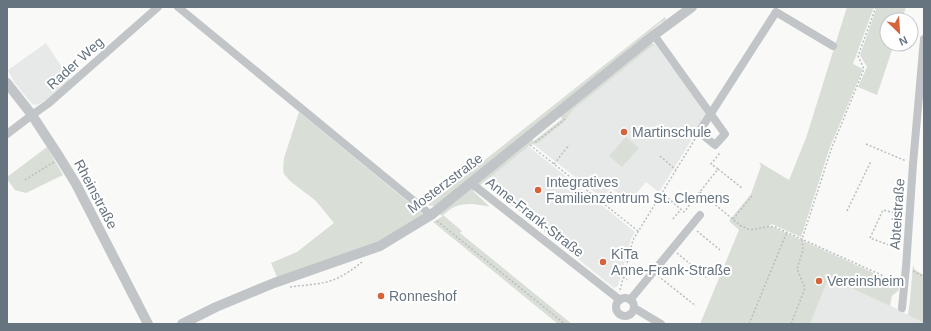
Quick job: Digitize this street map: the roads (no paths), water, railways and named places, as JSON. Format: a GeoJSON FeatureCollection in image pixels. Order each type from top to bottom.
{"type":"FeatureCollection","features":[{"type":"Feature","properties":{"kind":"street","name":"Rader Weg"},"geometry":{"type":"LineString","coordinates":[[7,134],[49,103],[158,7]]}},
{"type":"Feature","properties":{"kind":"street"},"geometry":{"type":"LineString","coordinates":[[178,7],[430,215]]}},
{"type":"Feature","properties":{"kind":"street","name":"Mosterzstraße"},"geometry":{"type":"LineString","coordinates":[[182,324],[216,307],[274,282],[380,246],[430,215],[654,35],[692,7]]}},
{"type":"Feature","properties":{"kind":"street"},"geometry":{"type":"LineString","coordinates":[[654,35],[711,113],[725,134],[715,145],[699,132],[711,113],[776,12],[833,46]]}},
{"type":"Feature","properties":{"kind":"street","name":"Abteistraße"},"geometry":{"type":"LineString","coordinates":[[902,308],[913,164],[920,123],[924,39]]}},
{"type":"Feature","properties":{"kind":"street","name":"Rheinstraße"},"geometry":{"type":"LineString","coordinates":[[7,83],[32,115],[85,199],[105,242],[148,324]]}},
{"type":"Feature","properties":{"kind":"street","name":"Anne-Frank-Straße"},"geometry":{"type":"LineString","coordinates":[[471,182],[619,300]]}},
{"type":"Feature","properties":{"kind":"street"},"geometry":{"type":"LineString","coordinates":[[661,324],[632,304],[625,298],[619,300],[617,305],[617,311],[621,315],[632,313],[632,304],[653,272],[700,215]]}},
{"type":"Feature","properties":{"kind":"street"},"geometry":{"type":"LineString","coordinates":[[622,324],[627,315]]}},
{"type":"Feature","properties":{"kind":"place","name":"Martinschule"},"geometry":{"type":"Point","coordinates":[624,132]}},
{"type":"Feature","properties":{"kind":"place","name":"Integratives Familienzentrum St. Clemens"},"geometry":{"type":"Point","coordinates":[538,190]}},
{"type":"Feature","properties":{"kind":"place","name":"KiTa Anne-Frank-Straße"},"geometry":{"type":"Point","coordinates":[603,262]}},
{"type":"Feature","properties":{"kind":"place","name":"Vereinsheim"},"geometry":{"type":"Point","coordinates":[819,281]}},
{"type":"Feature","properties":{"kind":"place","name":"Ronneshof"},"geometry":{"type":"Point","coordinates":[381,296]}}]}
